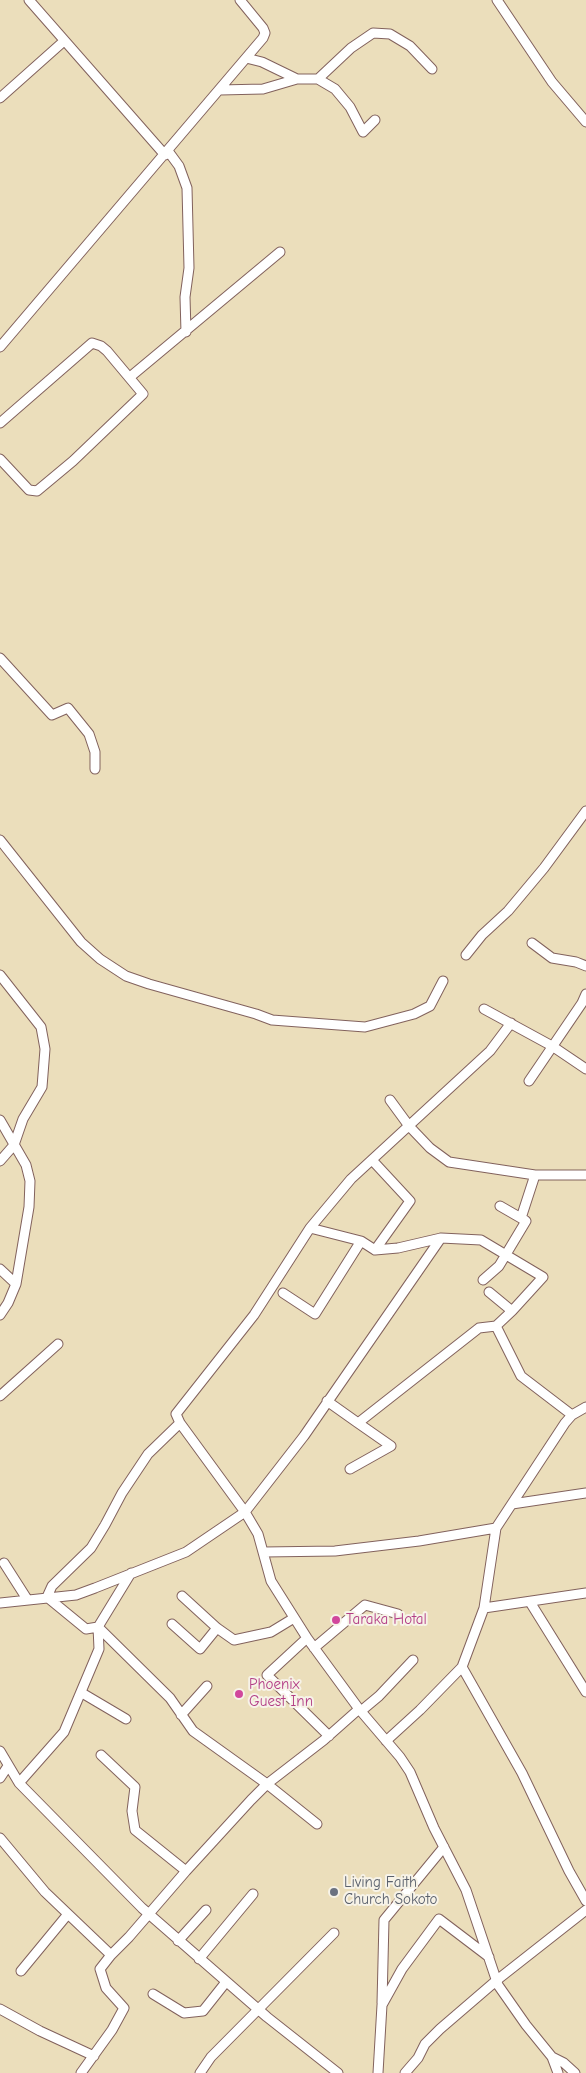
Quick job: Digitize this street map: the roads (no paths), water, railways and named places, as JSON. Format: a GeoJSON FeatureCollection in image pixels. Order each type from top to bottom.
{"type":"FeatureCollection","features":[{"type":"Feature","properties":{"kind":"street"},"geometry":{"type":"LineString","coordinates":[[29,0],[64,41],[179,166],[188,188],[189,268],[185,298],[186,332]]}},
{"type":"Feature","properties":{"kind":"street"},"geometry":{"type":"LineString","coordinates":[[0,347],[167,153],[265,34],[263,28],[240,0]]}},
{"type":"Feature","properties":{"kind":"street"},"geometry":{"type":"LineString","coordinates":[[497,0],[552,82],[586,122]]}},
{"type":"Feature","properties":{"kind":"street"},"geometry":{"type":"LineString","coordinates":[[318,79],[351,48],[373,33],[390,34],[410,46],[432,69]]}},
{"type":"Feature","properties":{"kind":"street"},"geometry":{"type":"LineString","coordinates":[[0,98],[64,41]]}},
{"type":"Feature","properties":{"kind":"street"},"geometry":{"type":"LineString","coordinates":[[246,58],[262,62],[297,79]]}},
{"type":"Feature","properties":{"kind":"street"},"geometry":{"type":"LineString","coordinates":[[220,90],[263,89],[297,79],[318,79],[335,88],[350,107],[363,132],[374,120]]}},
{"type":"Feature","properties":{"kind":"street"},"geometry":{"type":"LineString","coordinates":[[130,377],[280,252]]}},
{"type":"Feature","properties":{"kind":"street"},"geometry":{"type":"LineString","coordinates":[[0,423],[92,343],[101,346],[143,394],[73,461],[37,491],[29,490],[0,459]]}},
{"type":"Feature","properties":{"kind":"street"},"geometry":{"type":"LineString","coordinates":[[0,658],[52,716],[68,708],[89,734],[95,752],[95,769]]}},
{"type":"Feature","properties":{"kind":"street"},"geometry":{"type":"LineString","coordinates":[[466,955],[482,935],[508,911],[544,868],[586,811]]}},
{"type":"Feature","properties":{"kind":"street"},"geometry":{"type":"LineString","coordinates":[[0,840],[81,942],[100,959],[126,976],[149,984],[272,1020],[365,1027],[414,1014],[430,1006],[443,981]]}},
{"type":"Feature","properties":{"kind":"street"},"geometry":{"type":"LineString","coordinates":[[532,944],[552,958],[576,962],[586,966]]}},
{"type":"Feature","properties":{"kind":"street"},"geometry":{"type":"LineString","coordinates":[[0,975],[41,1027],[45,1050],[42,1087],[23,1119],[14,1146],[0,1161]]}},
{"type":"Feature","properties":{"kind":"street"},"geometry":{"type":"LineString","coordinates":[[529,1081],[552,1046],[584,1005],[586,994]]}},
{"type":"Feature","properties":{"kind":"street"},"geometry":{"type":"LineString","coordinates":[[484,1009],[552,1046],[586,1069]]}},
{"type":"Feature","properties":{"kind":"street"},"geometry":{"type":"LineString","coordinates":[[511,1023],[490,1051],[351,1179],[310,1228],[254,1314],[176,1414],[180,1424],[245,1512],[258,1534],[271,1581],[307,1638],[360,1710],[410,1772],[466,1890],[497,1980],[506,1998],[552,2057],[558,2073]]}},
{"type":"Feature","properties":{"kind":"street"},"geometry":{"type":"LineString","coordinates":[[390,1100],[409,1126],[430,1148],[449,1162],[535,1175],[586,1175]]}},
{"type":"Feature","properties":{"kind":"street"},"geometry":{"type":"LineString","coordinates":[[0,1120],[26,1165],[30,1181],[29,1207],[16,1284],[8,1303],[0,1315]]}},
{"type":"Feature","properties":{"kind":"street"},"geometry":{"type":"LineString","coordinates":[[372,1160],[410,1201],[375,1250]]}},
{"type":"Feature","properties":{"kind":"street"},"geometry":{"type":"LineString","coordinates":[[521,1218],[535,1175]]}},
{"type":"Feature","properties":{"kind":"street"},"geometry":{"type":"LineString","coordinates":[[483,1280],[499,1266],[526,1221],[500,1206]]}},
{"type":"Feature","properties":{"kind":"street"},"geometry":{"type":"LineString","coordinates":[[310,1228],[361,1241],[375,1250],[398,1248],[441,1238],[481,1240],[543,1278],[496,1326],[479,1328],[358,1423]]}},
{"type":"Feature","properties":{"kind":"street"},"geometry":{"type":"LineString","coordinates":[[0,1603],[76,1594],[186,1552],[245,1512],[304,1436],[441,1238]]}},
{"type":"Feature","properties":{"kind":"street"},"geometry":{"type":"LineString","coordinates":[[283,1293],[315,1314],[361,1241]]}},
{"type":"Feature","properties":{"kind":"street"},"geometry":{"type":"LineString","coordinates":[[0,1269],[16,1284]]}},
{"type":"Feature","properties":{"kind":"street"},"geometry":{"type":"LineString","coordinates":[[489,1292],[512,1311]]}},
{"type":"Feature","properties":{"kind":"street"},"geometry":{"type":"LineString","coordinates":[[496,1326],[522,1376],[572,1415]]}},
{"type":"Feature","properties":{"kind":"street"},"geometry":{"type":"LineString","coordinates":[[0,1396],[58,1344]]}},
{"type":"Feature","properties":{"kind":"street"},"geometry":{"type":"LineString","coordinates":[[327,1401],[390,1446],[350,1470]]}},
{"type":"Feature","properties":{"kind":"street"},"geometry":{"type":"LineString","coordinates":[[386,1741],[420,1710],[462,1667],[484,1608],[496,1528],[572,1415],[586,1407]]}},
{"type":"Feature","properties":{"kind":"street"},"geometry":{"type":"LineString","coordinates":[[47,1597],[52,1586],[91,1548],[122,1493],[148,1454],[180,1424]]}},
{"type":"Feature","properties":{"kind":"street"},"geometry":{"type":"LineString","coordinates":[[512,1504],[586,1493]]}},
{"type":"Feature","properties":{"kind":"street"},"geometry":{"type":"LineString","coordinates":[[264,1552],[335,1551],[419,1541],[496,1528]]}},
{"type":"Feature","properties":{"kind":"street"},"geometry":{"type":"LineString","coordinates":[[4,1563],[27,1599]]}},
{"type":"Feature","properties":{"kind":"street"},"geometry":{"type":"LineString","coordinates":[[19,1783],[64,1732],[99,1649],[98,1627],[131,1573]]}},
{"type":"Feature","properties":{"kind":"street"},"geometry":{"type":"LineString","coordinates":[[484,1608],[586,1593]]}},
{"type":"Feature","properties":{"kind":"street"},"geometry":{"type":"LineString","coordinates":[[182,1596],[216,1628],[234,1640],[271,1632],[294,1618]]}},
{"type":"Feature","properties":{"kind":"street"},"geometry":{"type":"LineString","coordinates":[[47,1597],[86,1629],[98,1627]]}},
{"type":"Feature","properties":{"kind":"street"},"geometry":{"type":"LineString","coordinates":[[530,1602],[586,1692]]}},
{"type":"Feature","properties":{"kind":"street"},"geometry":{"type":"LineString","coordinates":[[314,1648],[365,1605],[398,1614]]}},
{"type":"Feature","properties":{"kind":"street"},"geometry":{"type":"LineString","coordinates":[[172,1624],[200,1649],[216,1628]]}},
{"type":"Feature","properties":{"kind":"street"},"geometry":{"type":"LineString","coordinates":[[98,1627],[170,1698],[193,1731],[267,1784],[317,1824]]}},
{"type":"Feature","properties":{"kind":"street"},"geometry":{"type":"LineString","coordinates":[[307,1638],[267,1676],[329,1736]]}},
{"type":"Feature","properties":{"kind":"street"},"geometry":{"type":"LineString","coordinates":[[81,2073],[112,2030],[124,2008],[106,1988],[100,1969],[111,1955],[267,1784],[379,1696],[413,1660]]}},
{"type":"Feature","properties":{"kind":"street"},"geometry":{"type":"LineString","coordinates":[[462,1667],[522,1773],[569,1871],[586,1901]]}},
{"type":"Feature","properties":{"kind":"street"},"geometry":{"type":"LineString","coordinates":[[181,1715],[206,1686]]}},
{"type":"Feature","properties":{"kind":"street"},"geometry":{"type":"LineString","coordinates":[[82,1692],[126,1719]]}},
{"type":"Feature","properties":{"kind":"street"},"geometry":{"type":"LineString","coordinates":[[0,1751],[19,1783],[149,1914],[258,2009],[338,2073]]}},
{"type":"Feature","properties":{"kind":"street"},"geometry":{"type":"LineString","coordinates":[[101,1755],[135,1787],[132,1811],[135,1830],[186,1871]]}},
{"type":"Feature","properties":{"kind":"street"},"geometry":{"type":"LineString","coordinates":[[0,1778],[8,1766]]}},
{"type":"Feature","properties":{"kind":"street"},"geometry":{"type":"LineString","coordinates":[[0,1838],[45,1892],[111,1955]]}},
{"type":"Feature","properties":{"kind":"street"},"geometry":{"type":"LineString","coordinates":[[378,2073],[384,1920],[444,1847]]}},
{"type":"Feature","properties":{"kind":"street"},"geometry":{"type":"LineString","coordinates":[[199,1959],[253,1894]]}},
{"type":"Feature","properties":{"kind":"street"},"geometry":{"type":"LineString","coordinates":[[178,1941],[206,1910]]}},
{"type":"Feature","properties":{"kind":"street"},"geometry":{"type":"LineString","coordinates":[[405,2073],[418,2058],[425,2044],[440,2029],[497,1980],[586,1910]]}},
{"type":"Feature","properties":{"kind":"street"},"geometry":{"type":"LineString","coordinates":[[21,1971],[68,1914]]}},
{"type":"Feature","properties":{"kind":"street"},"geometry":{"type":"LineString","coordinates":[[382,2005],[402,1969],[439,1918],[489,1957]]}},
{"type":"Feature","properties":{"kind":"street"},"geometry":{"type":"LineString","coordinates":[[200,2073],[211,2057],[334,1933]]}},
{"type":"Feature","properties":{"kind":"street"},"geometry":{"type":"LineString","coordinates":[[153,1994],[184,2013],[203,2011],[226,1982]]}},
{"type":"Feature","properties":{"kind":"street"},"geometry":{"type":"LineString","coordinates":[[0,2009],[40,2031],[94,2056]]}},
{"type":"Feature","properties":{"kind":"street"},"geometry":{"type":"LineString","coordinates":[[552,2057],[564,2063],[574,2073]]}},
{"type":"Feature","properties":{"kind":"place","name":"Taraka Hotal"},"geometry":{"type":"Point","coordinates":[336,1620]}},
{"type":"Feature","properties":{"kind":"place","name":"Phoenix Guest Inn"},"geometry":{"type":"Point","coordinates":[239,1694]}},
{"type":"Feature","properties":{"kind":"place","name":"Living Faith Church Sokoto"},"geometry":{"type":"Point","coordinates":[334,1892]}}]}
